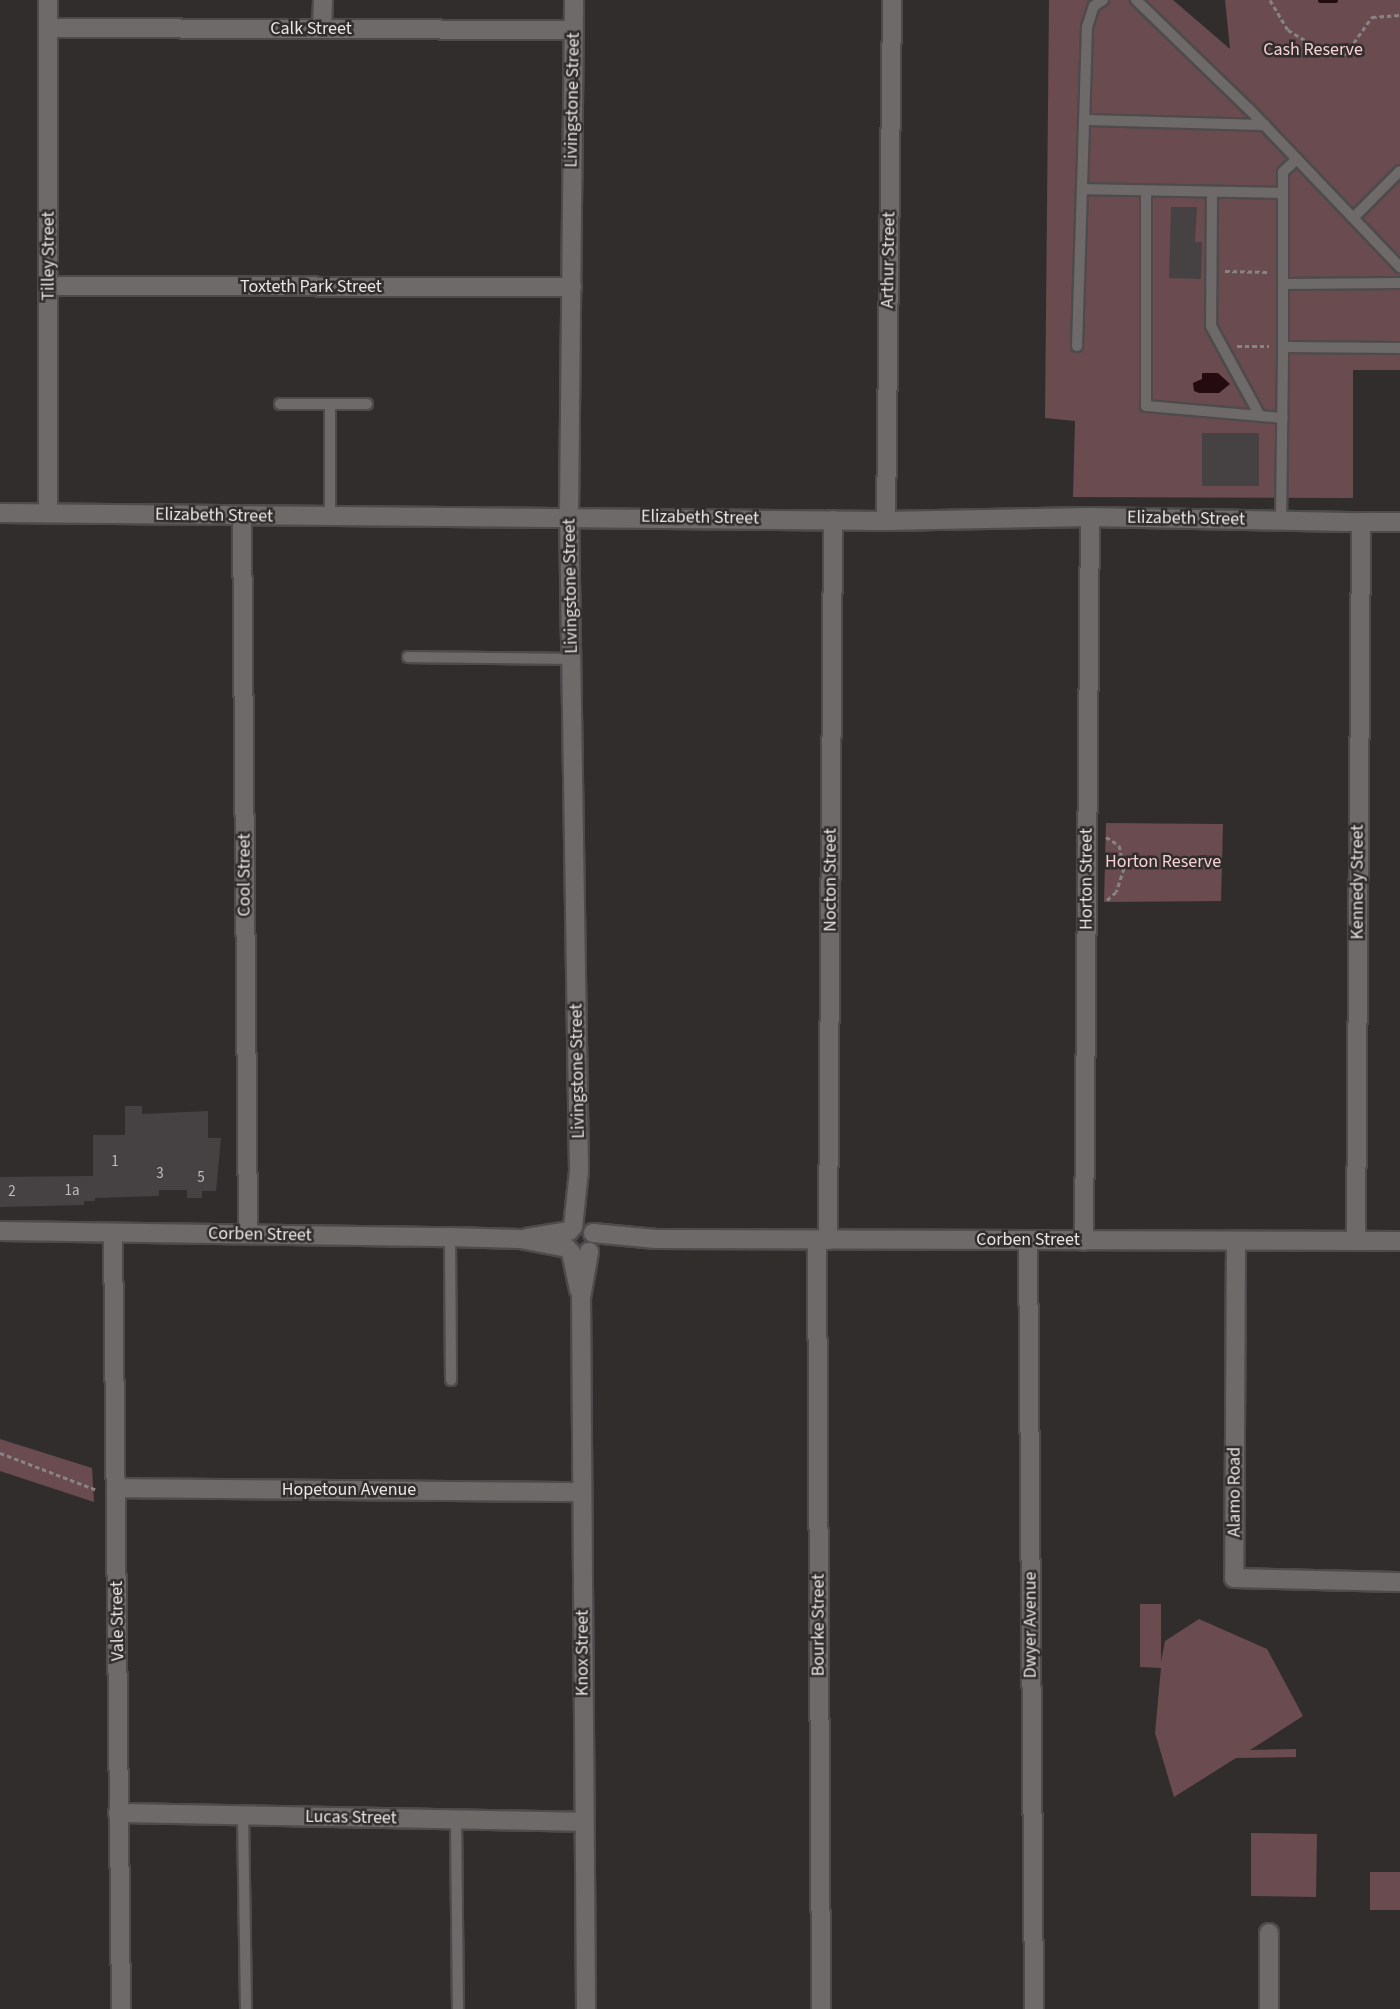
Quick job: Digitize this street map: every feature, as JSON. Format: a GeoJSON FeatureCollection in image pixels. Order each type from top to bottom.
{"type":"FeatureCollection","features":[{"type":"Feature","properties":{"kind":"street","name":"Tilley Street"},"geometry":{"type":"LineString","coordinates":[[48,0],[50,286],[48,513]]}},
{"type":"Feature","properties":{"kind":"street"},"geometry":{"type":"LineString","coordinates":[[322,29],[323,0]]}},
{"type":"Feature","properties":{"kind":"street","name":"Livingstone Street"},"geometry":{"type":"LineString","coordinates":[[574,0],[569,516],[580,1240]]}},
{"type":"Feature","properties":{"kind":"street","name":"Arthur Street"},"geometry":{"type":"LineString","coordinates":[[886,521],[892,0]]}},
{"type":"Feature","properties":{"kind":"street","name":"Calk Street"},"geometry":{"type":"LineString","coordinates":[[48,28],[574,30]]}},
{"type":"Feature","properties":{"kind":"street","name":"Toxteth Park Street"},"geometry":{"type":"LineString","coordinates":[[50,286],[572,287]]}},
{"type":"Feature","properties":{"kind":"street","name":"Elizabeth Street"},"geometry":{"type":"LineString","coordinates":[[0,513],[569,516],[886,521],[1090,517],[1400,522]]}},
{"type":"Feature","properties":{"kind":"street","name":"Cool Street"},"geometry":{"type":"LineString","coordinates":[[242,516],[248,1234]]}},
{"type":"Feature","properties":{"kind":"street","name":"Horton Street"},"geometry":{"type":"LineString","coordinates":[[1084,1240],[1090,517]]}},
{"type":"Feature","properties":{"kind":"street","name":"Nocton Street"},"geometry":{"type":"LineString","coordinates":[[823,1240],[833,520]]}},
{"type":"Feature","properties":{"kind":"street","name":"Kennedy Street"},"geometry":{"type":"LineString","coordinates":[[1356,1241],[1361,522]]}},
{"type":"Feature","properties":{"kind":"street","name":"Corben Street"},"geometry":{"type":"LineString","coordinates":[[0,1231],[580,1240],[1400,1241]]}},
{"type":"Feature","properties":{"kind":"street","name":"Vale Street"},"geometry":{"type":"LineString","coordinates":[[113,1234],[120,2009]]}},
{"type":"Feature","properties":{"kind":"street","name":"Knox Street"},"geometry":{"type":"LineString","coordinates":[[580,1240],[586,2009]]}},
{"type":"Feature","properties":{"kind":"street","name":"Bourke Street"},"geometry":{"type":"LineString","coordinates":[[821,2009],[823,1240]]}},
{"type":"Feature","properties":{"kind":"street","name":"Dwyer Avenue"},"geometry":{"type":"LineString","coordinates":[[1028,1240],[1034,2009]]}},
{"type":"Feature","properties":{"kind":"street","name":"Alamo Road"},"geometry":{"type":"LineString","coordinates":[[1236,1241],[1234,1578],[1400,1582]]}},
{"type":"Feature","properties":{"kind":"street","name":"Hopetoun Avenue"},"geometry":{"type":"LineString","coordinates":[[116,1495],[582,1492]]}},
{"type":"Feature","properties":{"kind":"street","name":"Lucas Street"},"geometry":{"type":"LineString","coordinates":[[118,1813],[584,1822]]}},
{"type":"Feature","properties":{"kind":"street"},"geometry":{"type":"LineString","coordinates":[[1269,1933],[1269,2009]]}},
{"type":"Feature","properties":{"kind":"lane"},"geometry":{"type":"LineString","coordinates":[[1077,346],[1087,27],[1094,6],[1103,0]]}},
{"type":"Feature","properties":{"kind":"lane"},"geometry":{"type":"LineString","coordinates":[[1136,0],[1265,125],[1400,267]]}},
{"type":"Feature","properties":{"kind":"lane"},"geometry":{"type":"LineString","coordinates":[[1084,120],[1265,125]]}},
{"type":"Feature","properties":{"kind":"lane"},"geometry":{"type":"LineString","coordinates":[[1281,520],[1283,172],[1297,159]]}},
{"type":"Feature","properties":{"kind":"lane"},"geometry":{"type":"LineString","coordinates":[[1353,218],[1400,171]]}},
{"type":"Feature","properties":{"kind":"lane"},"geometry":{"type":"LineString","coordinates":[[1082,189],[1283,193]]}},
{"type":"Feature","properties":{"kind":"lane"},"geometry":{"type":"LineString","coordinates":[[1146,192],[1146,406],[1282,418]]}},
{"type":"Feature","properties":{"kind":"lane"},"geometry":{"type":"LineString","coordinates":[[1212,193],[1211,326],[1260,416]]}},
{"type":"Feature","properties":{"kind":"lane"},"geometry":{"type":"LineString","coordinates":[[1283,284],[1400,283]]}},
{"type":"Feature","properties":{"kind":"lane"},"geometry":{"type":"LineString","coordinates":[[1283,346],[1400,348]]}},
{"type":"Feature","properties":{"kind":"lane"},"geometry":{"type":"LineString","coordinates":[[280,404],[367,404]]}},
{"type":"Feature","properties":{"kind":"lane"},"geometry":{"type":"LineString","coordinates":[[330,404],[330,516]]}},
{"type":"Feature","properties":{"kind":"lane"},"geometry":{"type":"LineString","coordinates":[[408,657],[572,659]]}},
{"type":"Feature","properties":{"kind":"lane"},"geometry":{"type":"LineString","coordinates":[[450,1237],[452,1380]]}},
{"type":"Feature","properties":{"kind":"lane"},"geometry":{"type":"LineString","coordinates":[[243,1815],[246,2009]]}},
{"type":"Feature","properties":{"kind":"lane"},"geometry":{"type":"LineString","coordinates":[[456,1820],[458,2009]]}},
{"type":"Feature","properties":{"kind":"path"},"geometry":{"type":"LineString","coordinates":[[1270,0],[1288,30],[1315,46],[1345,55],[1372,17],[1400,15]]}},
{"type":"Feature","properties":{"kind":"path"},"geometry":{"type":"LineString","coordinates":[[1212,271],[1283,272]]}},
{"type":"Feature","properties":{"kind":"path"},"geometry":{"type":"LineString","coordinates":[[1220,346],[1283,346]]}},
{"type":"Feature","properties":{"kind":"path"},"geometry":{"type":"LineString","coordinates":[[1104,902],[1116,892],[1124,868],[1119,844],[1106,837]]}},
{"type":"Feature","properties":{"kind":"path"},"geometry":{"type":"LineString","coordinates":[[0,1453],[116,1495]]}},
{"type":"Feature","properties":{"kind":"green space","name":"Cash Reserve"},"geometry":{"type":"Polygon","coordinates":[[[1049,0],[1173,0],[1230,49],[1225,0],[1400,0],[1400,370],[1353,370],[1353,498],[1073,497],[1075,421],[1045,418],[1049,0]]]}},
{"type":"Feature","properties":{"kind":"green space","name":"Horton Reserve"},"geometry":{"type":"Polygon","coordinates":[[[1106,823],[1223,824],[1221,901],[1104,902],[1106,823]]]}},
{"type":"Feature","properties":{"kind":"green space"},"geometry":{"type":"Polygon","coordinates":[[[0,1439],[92,1468],[94,1502],[0,1471],[0,1439]]]}},
{"type":"Feature","properties":{"kind":"green space"},"geometry":{"type":"Polygon","coordinates":[[[1140,1604],[1161,1604],[1161,1662],[1165,1641],[1199,1619],[1267,1649],[1303,1716],[1250,1750],[1296,1749],[1296,1757],[1236,1758],[1174,1797],[1155,1733],[1161,1668],[1140,1667],[1140,1604]]]}},
{"type":"Feature","properties":{"kind":"green space"},"geometry":{"type":"Polygon","coordinates":[[[1251,1833],[1317,1834],[1316,1897],[1251,1896],[1251,1833]]]}},
{"type":"Feature","properties":{"kind":"green space"},"geometry":{"type":"Polygon","coordinates":[[[1370,1872],[1400,1872],[1400,1910],[1370,1910],[1370,1872]]]}},
{"type":"Feature","properties":{"kind":"shaded area"},"geometry":{"type":"Polygon","coordinates":[[[1202,373],[1218,373],[1230,384],[1219,393],[1199,393],[1194,391],[1193,383],[1202,379],[1202,373]]]}},
{"type":"Feature","properties":{"kind":"building"},"geometry":{"type":"Polygon","coordinates":[[[1171,207],[1197,207],[1195,242],[1202,242],[1201,279],[1169,278],[1171,207]]]}},
{"type":"Feature","properties":{"kind":"building"},"geometry":{"type":"Polygon","coordinates":[[[1202,433],[1259,433],[1259,486],[1202,486],[1202,433]]]}},
{"type":"Feature","properties":{"kind":"building"},"geometry":{"type":"Polygon","coordinates":[[[125,1106],[142,1106],[142,1114],[208,1111],[208,1138],[221,1138],[216,1191],[202,1191],[202,1198],[187,1198],[187,1190],[159,1190],[159,1196],[95,1198],[95,1201],[84,1201],[84,1205],[0,1207],[0,1177],[93,1176],[93,1135],[125,1135],[125,1106]]]}},
{"type":"Feature","properties":{"kind":"waterway"},"geometry":{"type":"LineString","coordinates":[[1320,0],[1335,0]]}}]}
